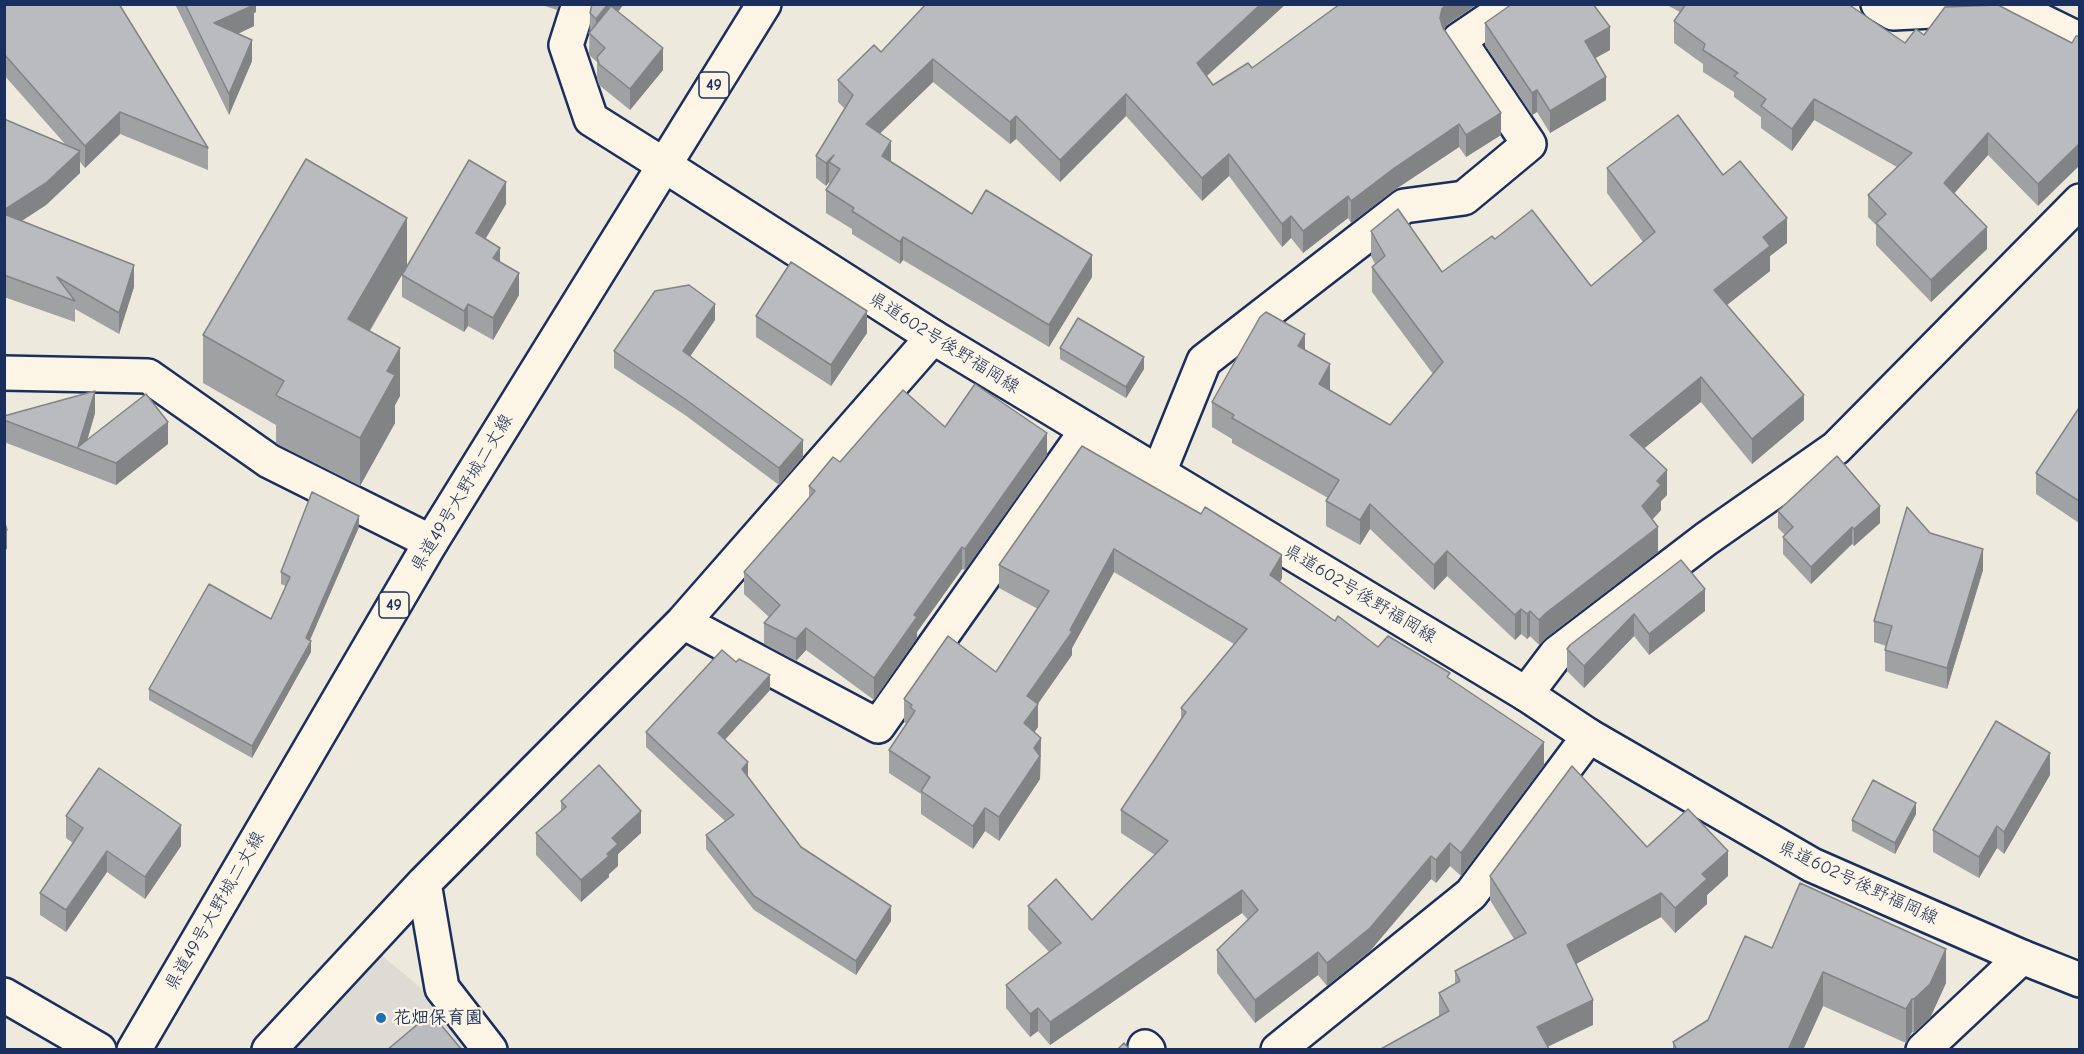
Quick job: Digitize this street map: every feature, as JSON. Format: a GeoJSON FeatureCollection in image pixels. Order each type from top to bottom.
{"type":"FeatureCollection","features":[{"type":"Feature","properties":{"kind":"street","name":"県道602号後野福岡線"},"geometry":{"type":"LineString","coordinates":[[579,4],[566,45],[591,118],[933,337],[1526,694],[1589,736],[1812,865],[2079,980]]}},
{"type":"Feature","properties":{"kind":"street","name":"県道49号大野城二丈線"},"geometry":{"type":"LineString","coordinates":[[134,1050],[431,542],[764,4]]}},
{"type":"Feature","properties":{"kind":"street"},"geometry":{"type":"LineString","coordinates":[[1159,472],[1204,361],[1404,206],[1464,198],[1529,144],[1459,40],[1512,4]]}},
{"type":"Feature","properties":{"kind":"street"},"geometry":{"type":"LineString","coordinates":[[1878,4],[1893,13],[2013,7],[2079,40]]}},
{"type":"Feature","properties":{"kind":"street"},"geometry":{"type":"LineString","coordinates":[[1526,694],[1557,653],[1706,539],[1836,448],[2079,201]]}},
{"type":"Feature","properties":{"kind":"street"},"geometry":{"type":"LineString","coordinates":[[269,1050],[424,883],[683,622],[933,337]]}},
{"type":"Feature","properties":{"kind":"street"},"geometry":{"type":"LineString","coordinates":[[4,373],[148,376],[269,461],[431,542]]}},
{"type":"Feature","properties":{"kind":"street"},"geometry":{"type":"LineString","coordinates":[[683,622],[878,726],[1087,430]]}},
{"type":"Feature","properties":{"kind":"street"},"geometry":{"type":"LineString","coordinates":[[1278,1050],[1471,894],[1589,736]]}},
{"type":"Feature","properties":{"kind":"street"},"geometry":{"type":"LineString","coordinates":[[424,883],[442,988],[490,1050]]}},
{"type":"Feature","properties":{"kind":"street"},"geometry":{"type":"LineString","coordinates":[[1923,1050],[2022,957]]}},
{"type":"Feature","properties":{"kind":"street"},"geometry":{"type":"LineString","coordinates":[[4,995],[99,1050]]}},
{"type":"Feature","properties":{"kind":"shaded area","name":"花畑保育園"},"geometry":{"type":"Polygon","coordinates":[[[381,955],[420,987],[468,1049],[288,1050],[381,955]]]}},
{"type":"Feature","properties":{"kind":"building"},"geometry":{"type":"Polygon","coordinates":[[[4,4],[119,4],[208,148],[120,112],[85,146],[4,54],[4,4]]]}},
{"type":"Feature","properties":{"kind":"building"},"geometry":{"type":"Polygon","coordinates":[[[185,4],[254,5],[214,23],[252,40],[229,94],[185,4]]]}},
{"type":"Feature","properties":{"kind":"building"},"geometry":{"type":"Polygon","coordinates":[[[592,4],[608,4],[596,19],[590,13],[592,4]]]}},
{"type":"Feature","properties":{"kind":"building"},"geometry":{"type":"Polygon","coordinates":[[[926,4],[1261,4],[1197,63],[1213,85],[1248,63],[1252,68],[1340,4],[1446,4],[1440,18],[1443,28],[1501,113],[1466,135],[1459,124],[1351,201],[1348,196],[1303,231],[1291,216],[1282,224],[1229,154],[1202,178],[1126,94],[1060,160],[1016,116],[1010,122],[933,59],[866,124],[891,141],[882,156],[972,214],[986,190],[1092,255],[1049,325],[903,237],[900,242],[852,211],[854,208],[826,190],[840,169],[829,162],[834,155],[826,163],[816,156],[853,95],[838,80],[874,45],[881,52],[926,4]]]}},
{"type":"Feature","properties":{"kind":"building"},"geometry":{"type":"Polygon","coordinates":[[[1512,4],[1593,4],[1610,27],[1585,41],[1606,77],[1550,111],[1537,90],[1532,93],[1485,23],[1512,4]]]}},
{"type":"Feature","properties":{"kind":"building"},"geometry":{"type":"Polygon","coordinates":[[[1686,4],[1848,4],[1905,43],[1916,29],[1924,35],[1945,7],[1998,5],[2072,43],[2076,36],[2079,36],[2079,144],[2038,184],[1988,133],[1944,183],[1987,227],[1931,280],[1876,223],[1886,214],[1868,195],[1912,153],[1814,99],[1792,129],[1761,106],[1766,99],[1734,76],[1738,73],[1703,50],[1705,44],[1674,21],[1686,4]]]}},
{"type":"Feature","properties":{"kind":"building"},"geometry":{"type":"Polygon","coordinates":[[[611,6],[663,48],[630,89],[599,64],[597,57],[605,48],[589,33],[611,6]]]}},
{"type":"Feature","properties":{"kind":"building"},"geometry":{"type":"Polygon","coordinates":[[[1678,115],[1723,175],[1740,161],[1787,218],[1763,237],[1770,246],[1714,290],[1804,395],[1752,439],[1701,377],[1630,435],[1667,470],[1657,481],[1661,485],[1642,506],[1658,527],[1539,620],[1530,611],[1527,614],[1521,609],[1515,615],[1447,551],[1434,565],[1370,504],[1360,520],[1326,501],[1339,480],[1232,418],[1234,415],[1212,402],[1260,317],[1266,312],[1305,334],[1298,346],[1330,364],[1319,384],[1390,425],[1443,362],[1372,267],[1385,256],[1371,231],[1398,209],[1442,272],[1492,236],[1495,239],[1532,210],[1591,286],[1655,232],[1607,168],[1678,115]]]}},
{"type":"Feature","properties":{"kind":"building"},"geometry":{"type":"Polygon","coordinates":[[[4,119],[80,151],[46,183],[4,210],[4,119]]]}},
{"type":"Feature","properties":{"kind":"building"},"geometry":{"type":"Polygon","coordinates":[[[306,159],[407,218],[348,319],[400,348],[387,371],[395,375],[360,438],[279,397],[276,395],[284,381],[203,335],[306,159]]]}},
{"type":"Feature","properties":{"kind":"building"},"geometry":{"type":"Polygon","coordinates":[[[469,160],[506,182],[476,233],[500,248],[493,258],[519,273],[493,318],[468,304],[464,311],[402,275],[469,160]]]}},
{"type":"Feature","properties":{"kind":"building"},"geometry":{"type":"Polygon","coordinates":[[[4,214],[134,265],[119,313],[57,277],[75,301],[4,275],[4,214]]]}},
{"type":"Feature","properties":{"kind":"building"},"geometry":{"type":"Polygon","coordinates":[[[791,262],[867,311],[831,365],[756,316],[791,262]]]}},
{"type":"Feature","properties":{"kind":"building"},"geometry":{"type":"Polygon","coordinates":[[[689,285],[715,304],[683,351],[803,440],[779,468],[685,399],[614,351],[655,291],[689,285]]]}},
{"type":"Feature","properties":{"kind":"building"},"geometry":{"type":"Polygon","coordinates":[[[1078,318],[1144,357],[1126,387],[1060,348],[1078,318]]]}},
{"type":"Feature","properties":{"kind":"building"},"geometry":{"type":"Polygon","coordinates":[[[975,384],[1047,433],[965,549],[962,547],[914,615],[917,617],[874,678],[806,628],[796,639],[764,623],[780,605],[744,572],[815,491],[809,486],[833,457],[840,462],[903,390],[945,427],[975,384]]]}},
{"type":"Feature","properties":{"kind":"building"},"geometry":{"type":"Polygon","coordinates":[[[95,391],[78,447],[146,394],[168,422],[116,463],[4,420],[4,416],[95,391]]]}},
{"type":"Feature","properties":{"kind":"building"},"geometry":{"type":"Polygon","coordinates":[[[2079,408],[2079,501],[2036,473],[2079,408]]]}},
{"type":"Feature","properties":{"kind":"building"},"geometry":{"type":"Polygon","coordinates":[[[1082,446],[1201,514],[1205,507],[1282,555],[1270,575],[1335,621],[1338,616],[1378,647],[1388,636],[1450,673],[1447,677],[1544,742],[1461,853],[1450,843],[1436,860],[1431,856],[1370,928],[1327,963],[1318,952],[1255,1000],[1217,950],[1258,910],[1242,890],[1050,1022],[1038,1008],[1030,1014],[1006,985],[1061,943],[1028,906],[1056,879],[1092,920],[1168,841],[1121,810],[1186,712],[1181,708],[1247,629],[1114,549],[1070,630],[1072,632],[1027,696],[1038,704],[1024,723],[1041,738],[1034,748],[1040,756],[999,817],[985,808],[973,826],[921,791],[930,777],[889,750],[915,711],[910,707],[912,705],[904,699],[948,636],[996,672],[1049,591],[999,565],[1082,446]]]}},
{"type":"Feature","properties":{"kind":"building"},"geometry":{"type":"Polygon","coordinates":[[[1837,456],[1880,506],[1854,529],[1852,527],[1811,567],[1783,537],[1793,527],[1778,511],[1837,456]]]}},
{"type":"Feature","properties":{"kind":"building"},"geometry":{"type":"Polygon","coordinates":[[[312,492],[359,516],[306,638],[311,641],[252,746],[149,689],[209,584],[271,619],[290,577],[281,572],[312,492]]]}},
{"type":"Feature","properties":{"kind":"building"},"geometry":{"type":"Polygon","coordinates":[[[1907,507],[1930,533],[1983,549],[1947,668],[1885,650],[1892,626],[1874,621],[1907,507]]]}},
{"type":"Feature","properties":{"kind":"building"},"geometry":{"type":"Polygon","coordinates":[[[1681,560],[1705,589],[1649,634],[1634,614],[1584,666],[1567,649],[1570,645],[1681,560]]]}},
{"type":"Feature","properties":{"kind":"building"},"geometry":{"type":"Polygon","coordinates":[[[722,650],[736,662],[739,659],[770,675],[718,733],[748,762],[742,769],[801,847],[891,906],[856,961],[754,896],[706,835],[734,815],[646,732],[722,650]]]}},
{"type":"Feature","properties":{"kind":"building"},"geometry":{"type":"Polygon","coordinates":[[[1996,721],[2050,753],[2004,832],[1997,826],[1979,857],[1933,830],[1996,721]]]}},
{"type":"Feature","properties":{"kind":"building"},"geometry":{"type":"Polygon","coordinates":[[[599,765],[641,811],[612,838],[618,844],[607,854],[609,856],[581,880],[536,833],[566,807],[561,801],[599,765]]]}},
{"type":"Feature","properties":{"kind":"building"},"geometry":{"type":"Polygon","coordinates":[[[1572,766],[1647,847],[1688,809],[1728,851],[1702,874],[1707,879],[1675,908],[1661,893],[1567,945],[1593,1000],[1537,1027],[1549,1049],[1379,1050],[1449,1011],[1439,993],[1460,981],[1455,971],[1526,933],[1490,876],[1572,766]]]}},
{"type":"Feature","properties":{"kind":"building"},"geometry":{"type":"Polygon","coordinates":[[[99,768],[181,825],[145,877],[107,851],[66,910],[40,893],[83,828],[66,816],[99,768]]]}},
{"type":"Feature","properties":{"kind":"building"},"geometry":{"type":"Polygon","coordinates":[[[1873,780],[1916,803],[1895,843],[1852,820],[1873,780]]]}},
{"type":"Feature","properties":{"kind":"building"},"geometry":{"type":"Polygon","coordinates":[[[1800,883],[1946,949],[1930,984],[1912,999],[1906,1009],[1823,972],[1788,1050],[1677,1050],[1673,1042],[1708,1020],[1745,936],[1772,948],[1800,883]]]}},
{"type":"Feature","properties":{"kind":"building"},"geometry":{"type":"Polygon","coordinates":[[[431,1013],[462,1050],[387,1050],[431,1013]]]}},
{"type":"Feature","properties":{"kind":"building"},"geometry":{"type":"Polygon","coordinates":[[[1124,1043],[1130,1050],[1117,1050],[1124,1043]]]}},
{"type":"Feature","properties":{"kind":"place","name":"花畑保育園"},"geometry":{"type":"Point","coordinates":[381,1018]}}]}
